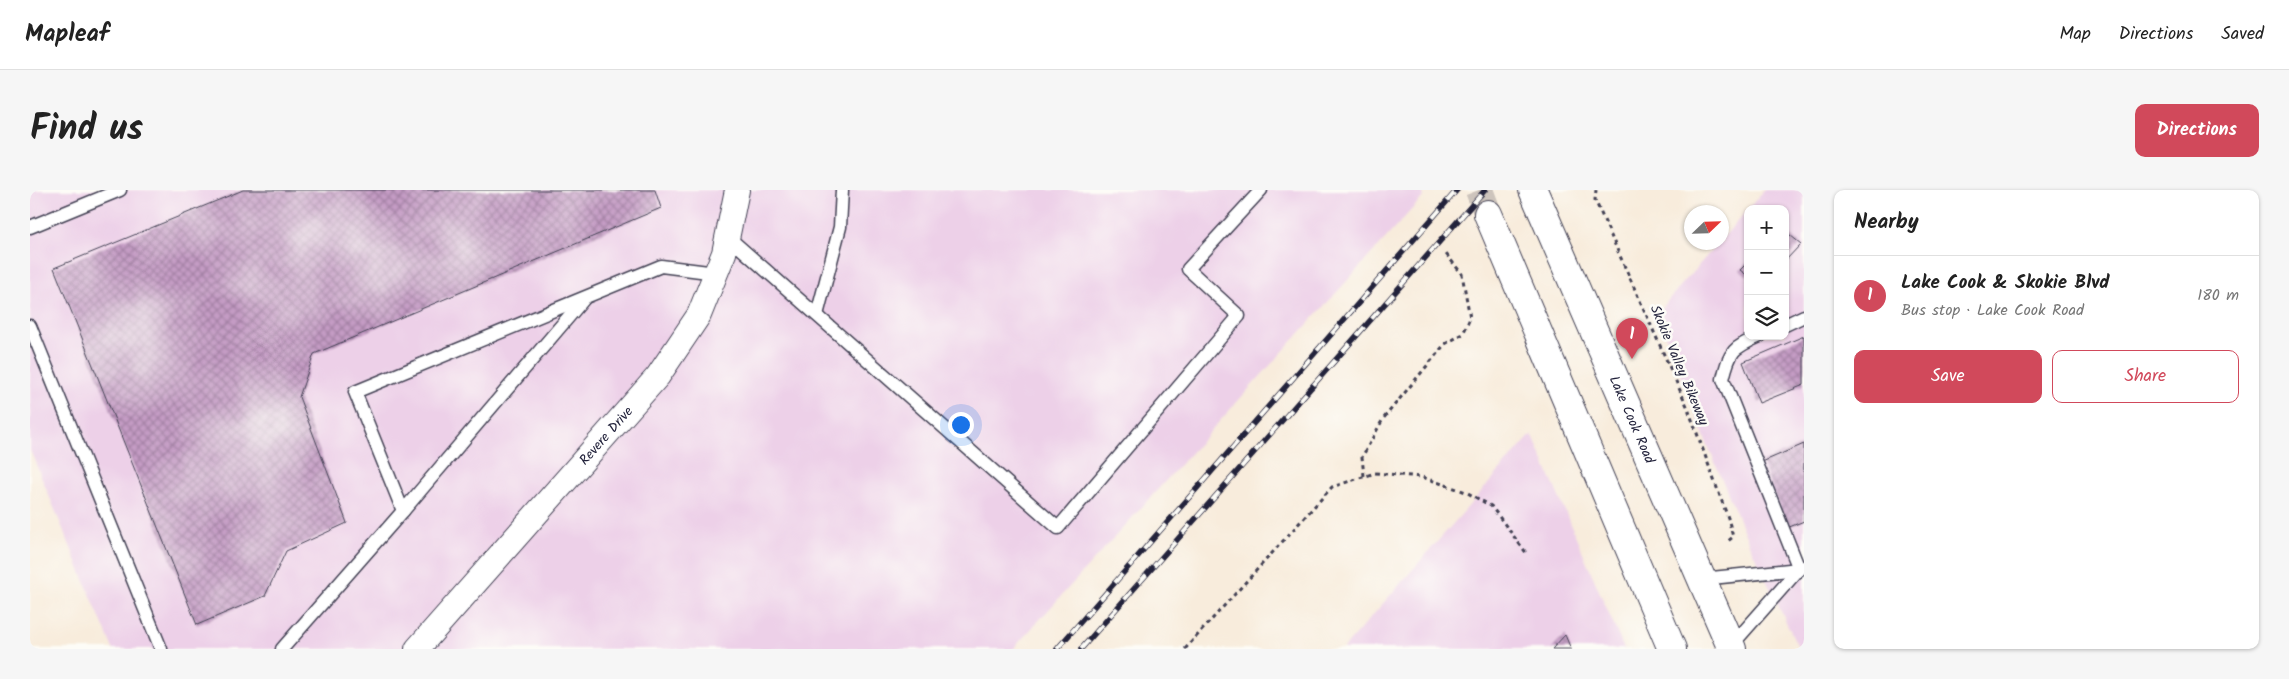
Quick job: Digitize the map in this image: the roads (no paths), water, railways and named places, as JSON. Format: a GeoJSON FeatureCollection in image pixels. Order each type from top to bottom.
{"type":"FeatureCollection","features":[{"type":"Feature","properties":{"kind":"main road","name":"Lake Cook Road"},"geometry":{"type":"LineString","coordinates":[[1533,190],[1732,647]]}},
{"type":"Feature","properties":{"kind":"main road"},"geometry":{"type":"LineString","coordinates":[[1488,214],[1672,649]]}},
{"type":"Feature","properties":{"kind":"street","name":"Revere Drive"},"geometry":{"type":"LineString","coordinates":[[417,649],[658,376],[699,315],[728,236],[737,190]]}},
{"type":"Feature","properties":{"kind":"lane"},"geometry":{"type":"LineString","coordinates":[[30,227],[120,190]]}},
{"type":"Feature","properties":{"kind":"lane"},"geometry":{"type":"LineString","coordinates":[[817,315],[840,227],[842,190]]}},
{"type":"Feature","properties":{"kind":"lane"},"geometry":{"type":"LineString","coordinates":[[728,236],[1058,528],[1239,316],[1188,269],[1261,190]]}},
{"type":"Feature","properties":{"kind":"lane"},"geometry":{"type":"LineString","coordinates":[[403,511],[355,392],[661,266],[716,273]]}},
{"type":"Feature","properties":{"kind":"lane"},"geometry":{"type":"LineString","coordinates":[[282,649],[585,298]]}},
{"type":"Feature","properties":{"kind":"lane"},"geometry":{"type":"LineString","coordinates":[[1789,323],[1804,316]]}},
{"type":"Feature","properties":{"kind":"lane"},"geometry":{"type":"LineString","coordinates":[[30,326],[161,649]]}},
{"type":"Feature","properties":{"kind":"lane"},"geometry":{"type":"LineString","coordinates":[[1751,340],[1738,346],[1728,358],[1723,379],[1802,568]]}},
{"type":"Feature","properties":{"kind":"lane"},"geometry":{"type":"LineString","coordinates":[[1702,579],[1802,568]]}},
{"type":"Feature","properties":{"kind":"lane"},"geometry":{"type":"LineString","coordinates":[[1732,647],[1802,568]]}},
{"type":"Feature","properties":{"kind":"tunnel"},"geometry":{"type":"LineString","coordinates":[[1479,190],[1488,214]]}},
{"type":"Feature","properties":{"kind":"railway"},"geometry":{"type":"LineString","coordinates":[[1057,649],[1457,190]]}},
{"type":"Feature","properties":{"kind":"railway"},"geometry":{"type":"LineString","coordinates":[[1081,649],[1485,190]]}},
{"type":"Feature","properties":{"kind":"place","name":"Lake Cook & Skokie Blvd"},"geometry":{"type":"Point","coordinates":[1632,359]}}]}
